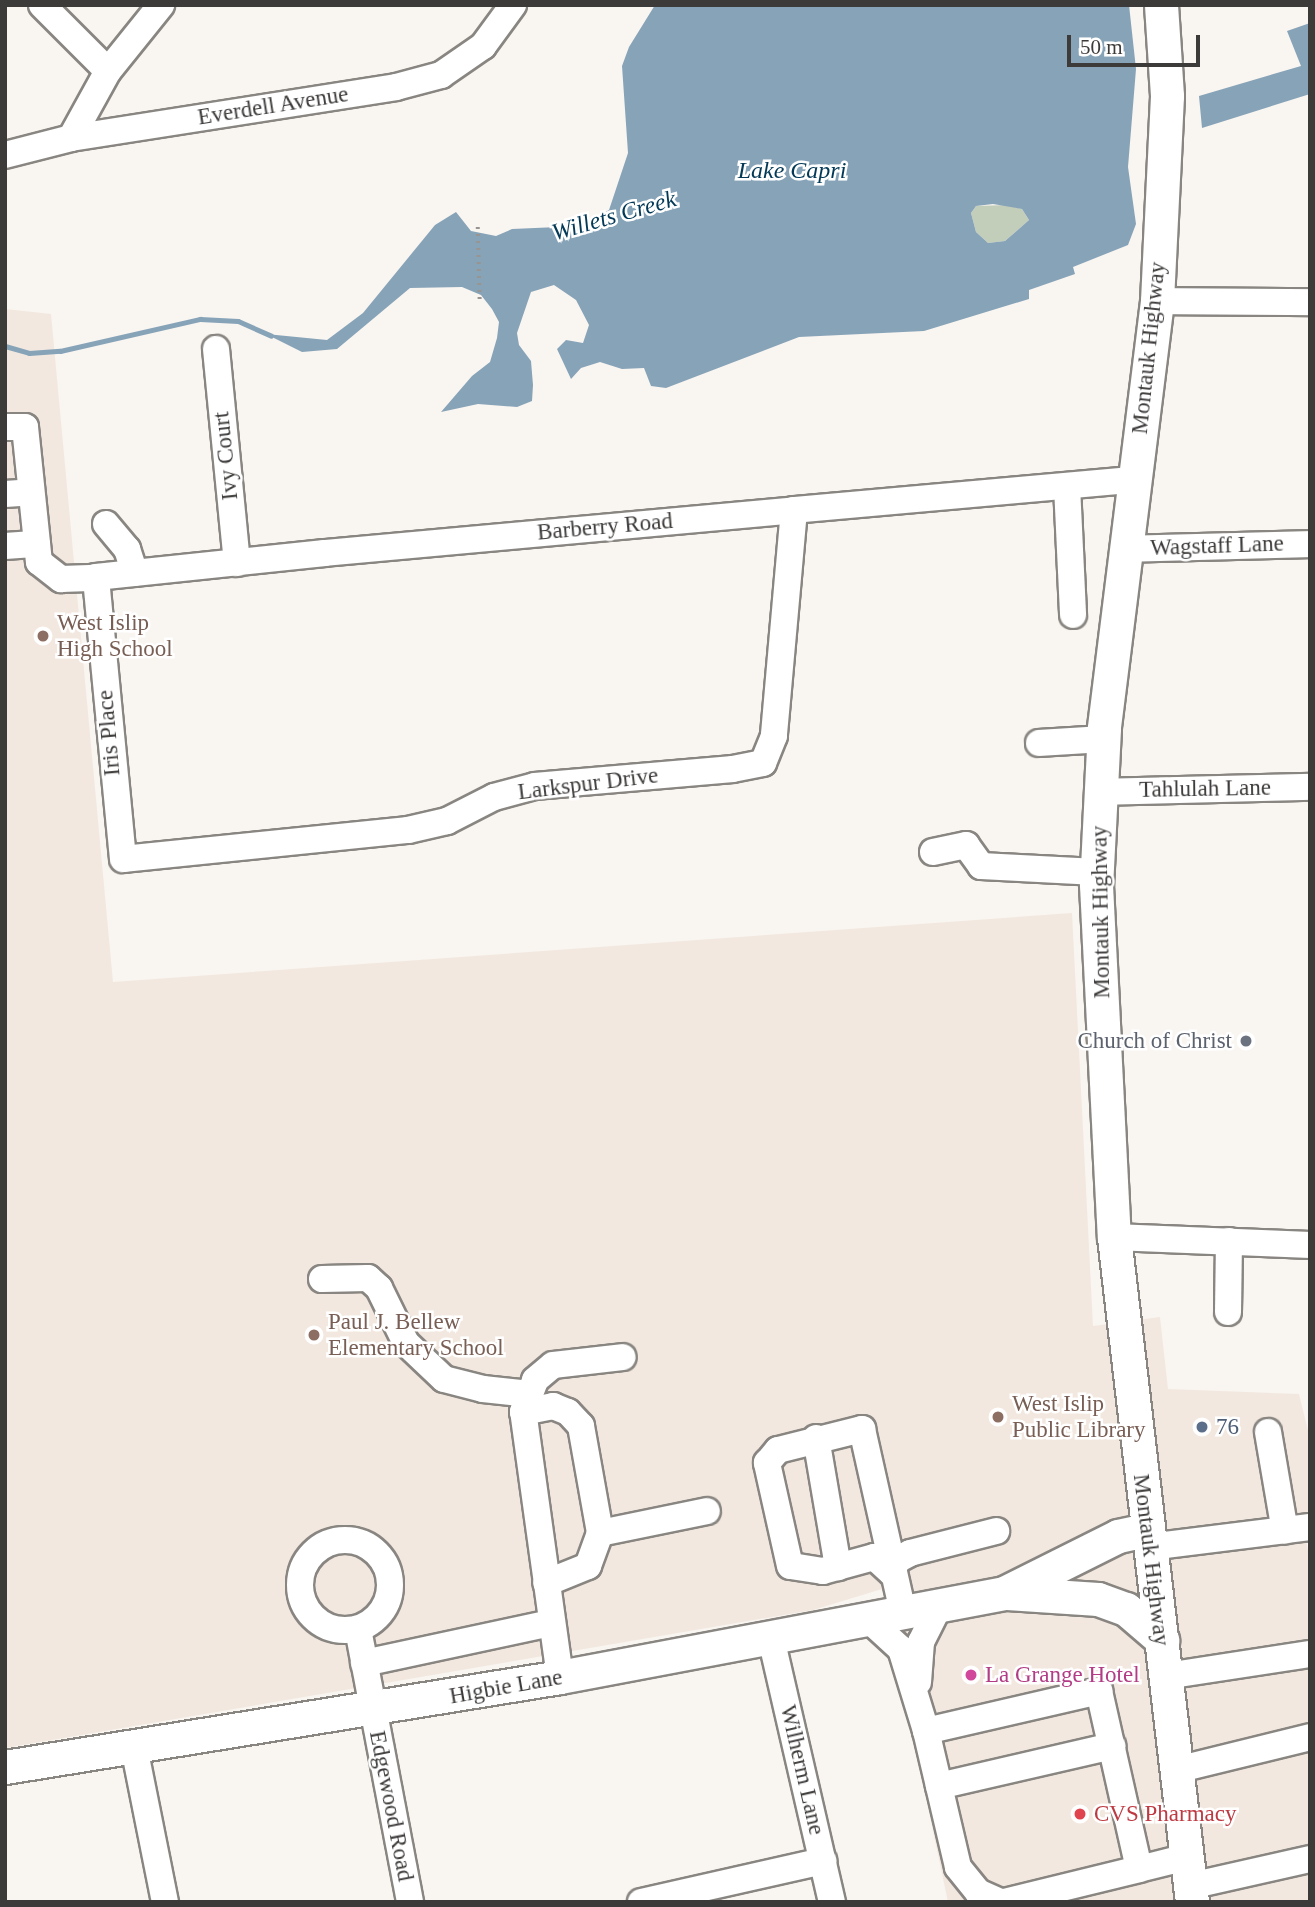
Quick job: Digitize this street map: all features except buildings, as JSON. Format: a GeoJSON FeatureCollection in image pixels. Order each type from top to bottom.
{"type":"FeatureCollection","features":[{"type":"Feature","properties":{"kind":"main road","name":"Montauk Highway"},"geometry":{"type":"LineString","coordinates":[[1161,5],[1167,96],[1157,301],[1124,549],[1103,739],[1097,872],[1114,1237],[1189,1882]]}},
{"type":"Feature","properties":{"kind":"main road","name":"Higbie Lane"},"geometry":{"type":"LineString","coordinates":[[1004,1593],[1087,1550],[1149,1549],[1127,1589],[1098,1599]]}},
{"type":"Feature","properties":{"kind":"main road"},"geometry":{"type":"LineString","coordinates":[[1087,1550],[1085,1576],[1098,1599]]}},
{"type":"Feature","properties":{"kind":"main road","name":"Higbie Lane"},"geometry":{"type":"LineString","coordinates":[[5,1767],[372,1710],[1004,1593],[1098,1599],[1126,1609],[1162,1640]]}},
{"type":"Feature","properties":{"kind":"street"},"geometry":{"type":"LineString","coordinates":[[42,5],[108,71]]}},
{"type":"Feature","properties":{"kind":"street"},"geometry":{"type":"LineString","coordinates":[[71,138],[108,71],[162,5]]}},
{"type":"Feature","properties":{"kind":"street","name":"Everdell Avenue"},"geometry":{"type":"LineString","coordinates":[[5,155],[71,138],[396,87],[441,75],[483,46],[513,5]]}},
{"type":"Feature","properties":{"kind":"street"},"geometry":{"type":"LineString","coordinates":[[1157,301],[1310,302]]}},
{"type":"Feature","properties":{"kind":"street","name":"Ivy Court"},"geometry":{"type":"LineString","coordinates":[[216,349],[237,563]]}},
{"type":"Feature","properties":{"kind":"street"},"geometry":{"type":"LineString","coordinates":[[5,427],[24,427],[18,493],[37,544],[39,562],[61,579],[135,573],[127,549],[106,524]]}},
{"type":"Feature","properties":{"kind":"street","name":"Barberry Road"},"geometry":{"type":"LineString","coordinates":[[135,573],[1133,480]]}},
{"type":"Feature","properties":{"kind":"street"},"geometry":{"type":"LineString","coordinates":[[1067,486],[1073,615]]}},
{"type":"Feature","properties":{"kind":"street","name":"Larkspur Drive"},"geometry":{"type":"LineString","coordinates":[[122,859],[408,830],[447,821],[494,797],[535,786],[733,769],[763,763],[774,736],[794,510]]}},
{"type":"Feature","properties":{"kind":"street"},"geometry":{"type":"LineString","coordinates":[[5,546],[37,544]]}},
{"type":"Feature","properties":{"kind":"street","name":"Wagstaff Lane"},"geometry":{"type":"LineString","coordinates":[[1124,549],[1310,544]]}},
{"type":"Feature","properties":{"kind":"street","name":"Iris Place"},"geometry":{"type":"LineString","coordinates":[[97,578],[122,859]]}},
{"type":"Feature","properties":{"kind":"street"},"geometry":{"type":"LineString","coordinates":[[1039,743],[1103,739]]}},
{"type":"Feature","properties":{"kind":"street","name":"Tahlulah Lane"},"geometry":{"type":"LineString","coordinates":[[1099,792],[1310,787]]}},
{"type":"Feature","properties":{"kind":"street"},"geometry":{"type":"LineString","coordinates":[[933,852],[966,845],[981,866],[1097,872]]}},
{"type":"Feature","properties":{"kind":"street"},"geometry":{"type":"LineString","coordinates":[[1114,1237],[1310,1245]]}},
{"type":"Feature","properties":{"kind":"street"},"geometry":{"type":"LineString","coordinates":[[1228,1312],[1229,1241]]}},
{"type":"Feature","properties":{"kind":"street"},"geometry":{"type":"LineString","coordinates":[[322,1279],[368,1278],[379,1288],[406,1343],[444,1379],[527,1403],[553,1406],[568,1412],[581,1426],[600,1533],[588,1566],[546,1583]]}},
{"type":"Feature","properties":{"kind":"street"},"geometry":{"type":"LineString","coordinates":[[560,1677],[546,1583],[527,1403],[535,1380],[553,1366],[623,1357]]}},
{"type":"Feature","properties":{"kind":"street"},"geometry":{"type":"LineString","coordinates":[[892,1573],[874,1557],[838,1567],[803,1571],[790,1566],[767,1463],[778,1450],[816,1438],[862,1429],[903,1613]]}},
{"type":"Feature","properties":{"kind":"street"},"geometry":{"type":"LineString","coordinates":[[1149,1549],[1297,1529],[1268,1432]]}},
{"type":"Feature","properties":{"kind":"street"},"geometry":{"type":"LineString","coordinates":[[816,1438],[838,1567]]}},
{"type":"Feature","properties":{"kind":"street"},"geometry":{"type":"LineString","coordinates":[[600,1533],[707,1511]]}},
{"type":"Feature","properties":{"kind":"street"},"geometry":{"type":"LineString","coordinates":[[892,1573],[897,1560],[910,1553],[996,1531]]}},
{"type":"Feature","properties":{"kind":"street"},"geometry":{"type":"LineString","coordinates":[[919,1701],[920,1642],[939,1606]]}},
{"type":"Feature","properties":{"kind":"street"},"geometry":{"type":"LineString","coordinates":[[868,1619],[901,1649],[919,1701],[958,1867],[978,1892],[1002,1902],[1139,1868],[1189,1882],[1310,1859]]}},
{"type":"Feature","properties":{"kind":"street"},"geometry":{"type":"LineString","coordinates":[[363,1663],[551,1623]]}},
{"type":"Feature","properties":{"kind":"street","name":"Edgewood Road"},"geometry":{"type":"LineString","coordinates":[[358,1629],[410,1902]]}},
{"type":"Feature","properties":{"kind":"street","name":"Wilherm Lane"},"geometry":{"type":"LineString","coordinates":[[771,1638],[832,1902]]}},
{"type":"Feature","properties":{"kind":"street"},"geometry":{"type":"LineString","coordinates":[[1166,1676],[1310,1654]]}},
{"type":"Feature","properties":{"kind":"street"},"geometry":{"type":"LineString","coordinates":[[926,1731],[1099,1691],[1139,1868]]}},
{"type":"Feature","properties":{"kind":"street"},"geometry":{"type":"LineString","coordinates":[[1177,1770],[1310,1737]]}},
{"type":"Feature","properties":{"kind":"street"},"geometry":{"type":"LineString","coordinates":[[939,1786],[1112,1746]]}},
{"type":"Feature","properties":{"kind":"street"},"geometry":{"type":"LineString","coordinates":[[134,1747],[165,1902]]}},
{"type":"Feature","properties":{"kind":"street"},"geometry":{"type":"LineString","coordinates":[[641,1902],[823,1861]]}},
{"type":"Feature","properties":{"kind":"path"},"geometry":{"type":"LineString","coordinates":[[478,228],[480,301]]}},
{"type":"Feature","properties":{"kind":"shaded area","name":"Paul J. Bellew Elementary School"},"geometry":{"type":"Polygon","coordinates":[[[5,309],[51,314],[113,982],[1072,913],[1093,1326],[1160,1317],[1168,1389],[1299,1394],[1310,1438],[1310,1519],[1302,1521],[1310,1560],[1310,1902],[948,1902],[882,1589],[813,1610],[5,1748],[5,309]]]}},
{"type":"Feature","properties":{"kind":"green space"},"geometry":{"type":"Polygon","coordinates":[[[1007,205],[1022,209],[1029,220],[1005,241],[988,243],[976,232],[971,213],[976,206],[1007,205]]]}},
{"type":"Feature","properties":{"kind":"water","name":"Lake Capri"},"geometry":{"type":"Polygon","coordinates":[[[655,5],[1129,5],[1136,69],[1128,167],[1136,224],[1128,245],[1073,267],[1075,274],[1029,290],[1029,299],[924,331],[799,337],[666,388],[651,386],[644,368],[622,369],[600,362],[581,368],[571,379],[557,349],[566,340],[583,343],[589,325],[576,300],[554,285],[531,292],[517,333],[519,345],[531,361],[533,385],[532,401],[517,407],[478,404],[441,412],[472,376],[490,362],[497,338],[499,322],[492,309],[481,295],[462,287],[410,288],[337,349],[302,352],[266,334],[327,340],[363,313],[435,225],[456,212],[471,231],[496,236],[512,229],[581,226],[609,210],[628,153],[622,66],[629,47],[655,5]],[[993,204],[976,206],[971,213],[976,232],[988,243],[1005,241],[1029,220],[1022,209],[993,204]]]}},
{"type":"Feature","properties":{"kind":"water"},"geometry":{"type":"Polygon","coordinates":[[[1310,23],[1310,94],[1202,128],[1199,96],[1301,66],[1287,31],[1310,23]]]}},
{"type":"Feature","properties":{"kind":"waterway","name":"Willets Creek"},"geometry":{"type":"LineString","coordinates":[[5,346],[29,353],[60,351],[200,319],[238,321],[271,336]]}},
{"type":"Feature","properties":{"kind":"place","name":"West Islip High School"},"geometry":{"type":"Point","coordinates":[43,636]}},
{"type":"Feature","properties":{"kind":"place","name":"Church of Christ"},"geometry":{"type":"Point","coordinates":[1246,1041]}},
{"type":"Feature","properties":{"kind":"place","name":"Paul J. Bellew Elementary School"},"geometry":{"type":"Point","coordinates":[314,1335]}},
{"type":"Feature","properties":{"kind":"place","name":"West Islip Public Library"},"geometry":{"type":"Point","coordinates":[998,1417]}},
{"type":"Feature","properties":{"kind":"place","name":"76"},"geometry":{"type":"Point","coordinates":[1202,1427]}},
{"type":"Feature","properties":{"kind":"place","name":"La Grange Hotel"},"geometry":{"type":"Point","coordinates":[971,1675]}},
{"type":"Feature","properties":{"kind":"place","name":"CVS Pharmacy"},"geometry":{"type":"Point","coordinates":[1080,1814]}}]}
